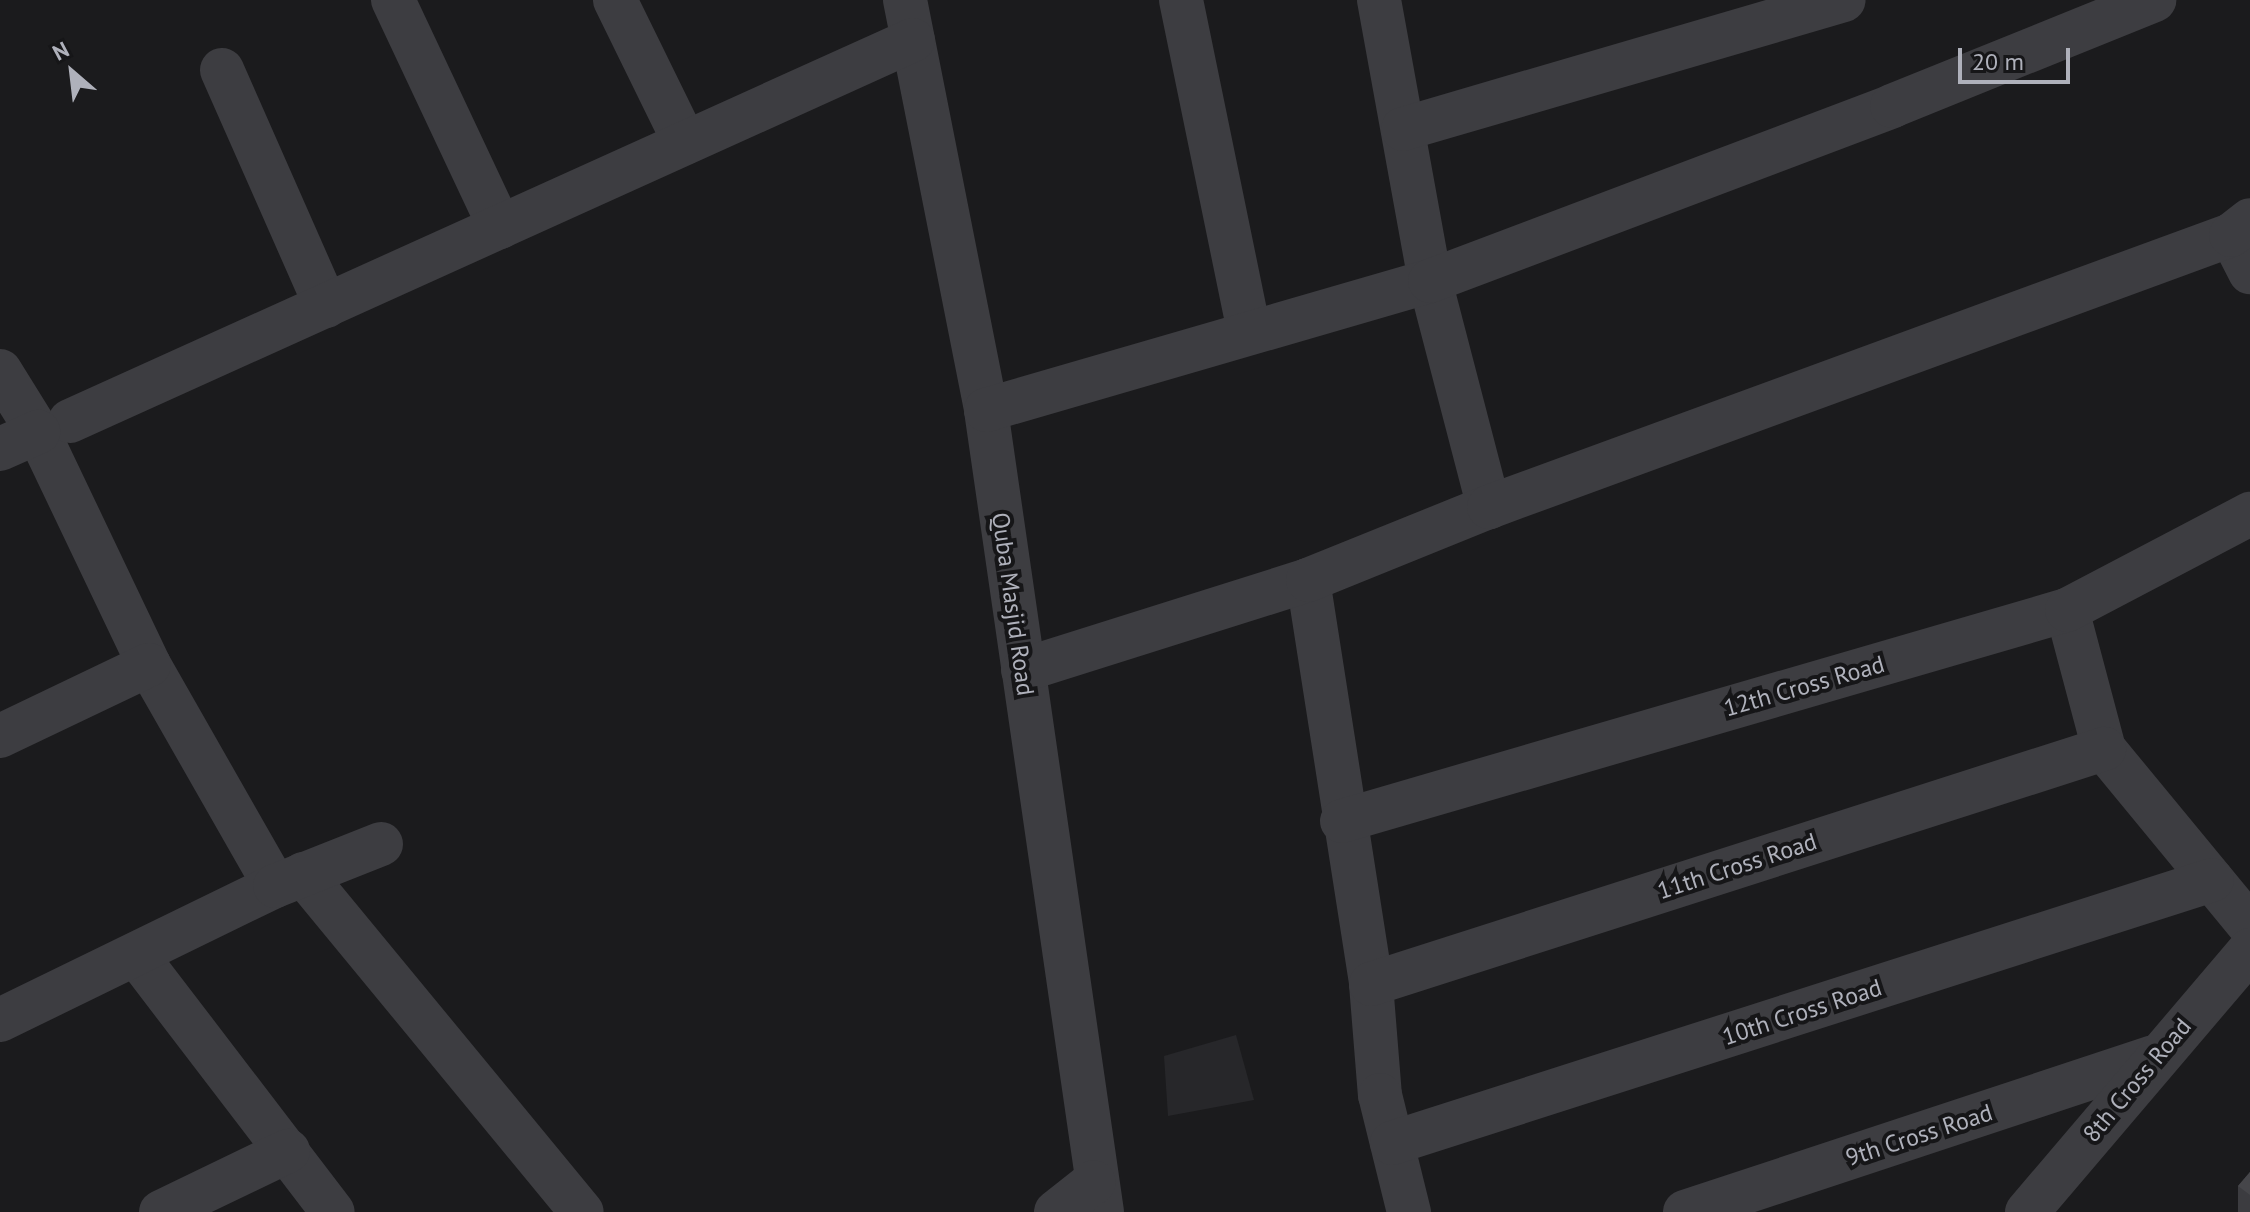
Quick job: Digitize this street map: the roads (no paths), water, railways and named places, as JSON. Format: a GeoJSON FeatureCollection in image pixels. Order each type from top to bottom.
{"type":"FeatureCollection","features":[{"type":"Feature","properties":{"kind":"street"},"geometry":{"type":"LineString","coordinates":[[393,0],[500,227]]}},
{"type":"Feature","properties":{"kind":"street"},"geometry":{"type":"LineString","coordinates":[[615,0],[685,143]]}},
{"type":"Feature","properties":{"kind":"street"},"geometry":{"type":"LineString","coordinates":[[1181,0],[1249,330]]}},
{"type":"Feature","properties":{"kind":"street"},"geometry":{"type":"LineString","coordinates":[[1379,0],[1430,281],[1489,507]]}},
{"type":"Feature","properties":{"kind":"street"},"geometry":{"type":"LineString","coordinates":[[1403,129],[1843,0]]}},
{"type":"Feature","properties":{"kind":"street"},"geometry":{"type":"LineString","coordinates":[[986,410],[1249,330],[1430,281],[1892,106],[2154,0]]}},
{"type":"Feature","properties":{"kind":"street"},"geometry":{"type":"LineString","coordinates":[[36,434],[685,143],[909,20]]}},
{"type":"Feature","properties":{"kind":"street","name":"Quba Masjid Road"},"geometry":{"type":"LineString","coordinates":[[909,20],[986,410],[1098,1197]]}},
{"type":"Feature","properties":{"kind":"street"},"geometry":{"type":"LineString","coordinates":[[222,70],[326,306]]}},
{"type":"Feature","properties":{"kind":"street"},"geometry":{"type":"LineString","coordinates":[[1023,670],[1308,580],[1489,507],[2244,242]]}},
{"type":"Feature","properties":{"kind":"street"},"geometry":{"type":"LineString","coordinates":[[0,371],[36,434],[149,665],[289,880],[582,1212]]}},
{"type":"Feature","properties":{"kind":"street","name":"12th Cross Road"},"geometry":{"type":"LineString","coordinates":[[1342,821],[2067,610],[2250,514]]}},
{"type":"Feature","properties":{"kind":"street"},"geometry":{"type":"LineString","coordinates":[[1308,580],[1342,821],[1371,984],[1380,1095],[1409,1212]]}},
{"type":"Feature","properties":{"kind":"street"},"geometry":{"type":"LineString","coordinates":[[2067,610],[2104,749],[2250,926]]}},
{"type":"Feature","properties":{"kind":"street"},"geometry":{"type":"LineString","coordinates":[[0,736],[149,665]]}},
{"type":"Feature","properties":{"kind":"street","name":"11th Cross Road"},"geometry":{"type":"LineString","coordinates":[[1371,984],[2104,749]]}},
{"type":"Feature","properties":{"kind":"street"},"geometry":{"type":"LineString","coordinates":[[0,1020],[289,880],[381,844]]}},
{"type":"Feature","properties":{"kind":"street","name":"10th Cross Road"},"geometry":{"type":"LineString","coordinates":[[1392,1143],[2212,880]]}},
{"type":"Feature","properties":{"kind":"street","name":"8th Cross Road"},"geometry":{"type":"LineString","coordinates":[[2027,1212],[2153,1057],[2250,950]]}},
{"type":"Feature","properties":{"kind":"street"},"geometry":{"type":"LineString","coordinates":[[137,956],[333,1212]]}},
{"type":"Feature","properties":{"kind":"street","name":"9th Cross Road"},"geometry":{"type":"LineString","coordinates":[[1685,1212],[2153,1057]]}},
{"type":"Feature","properties":{"kind":"street"},"geometry":{"type":"LineString","coordinates":[[161,1212],[288,1151]]}},
{"type":"Feature","properties":{"kind":"street"},"geometry":{"type":"LineString","coordinates":[[1056,1212],[1098,1197]]}}]}
